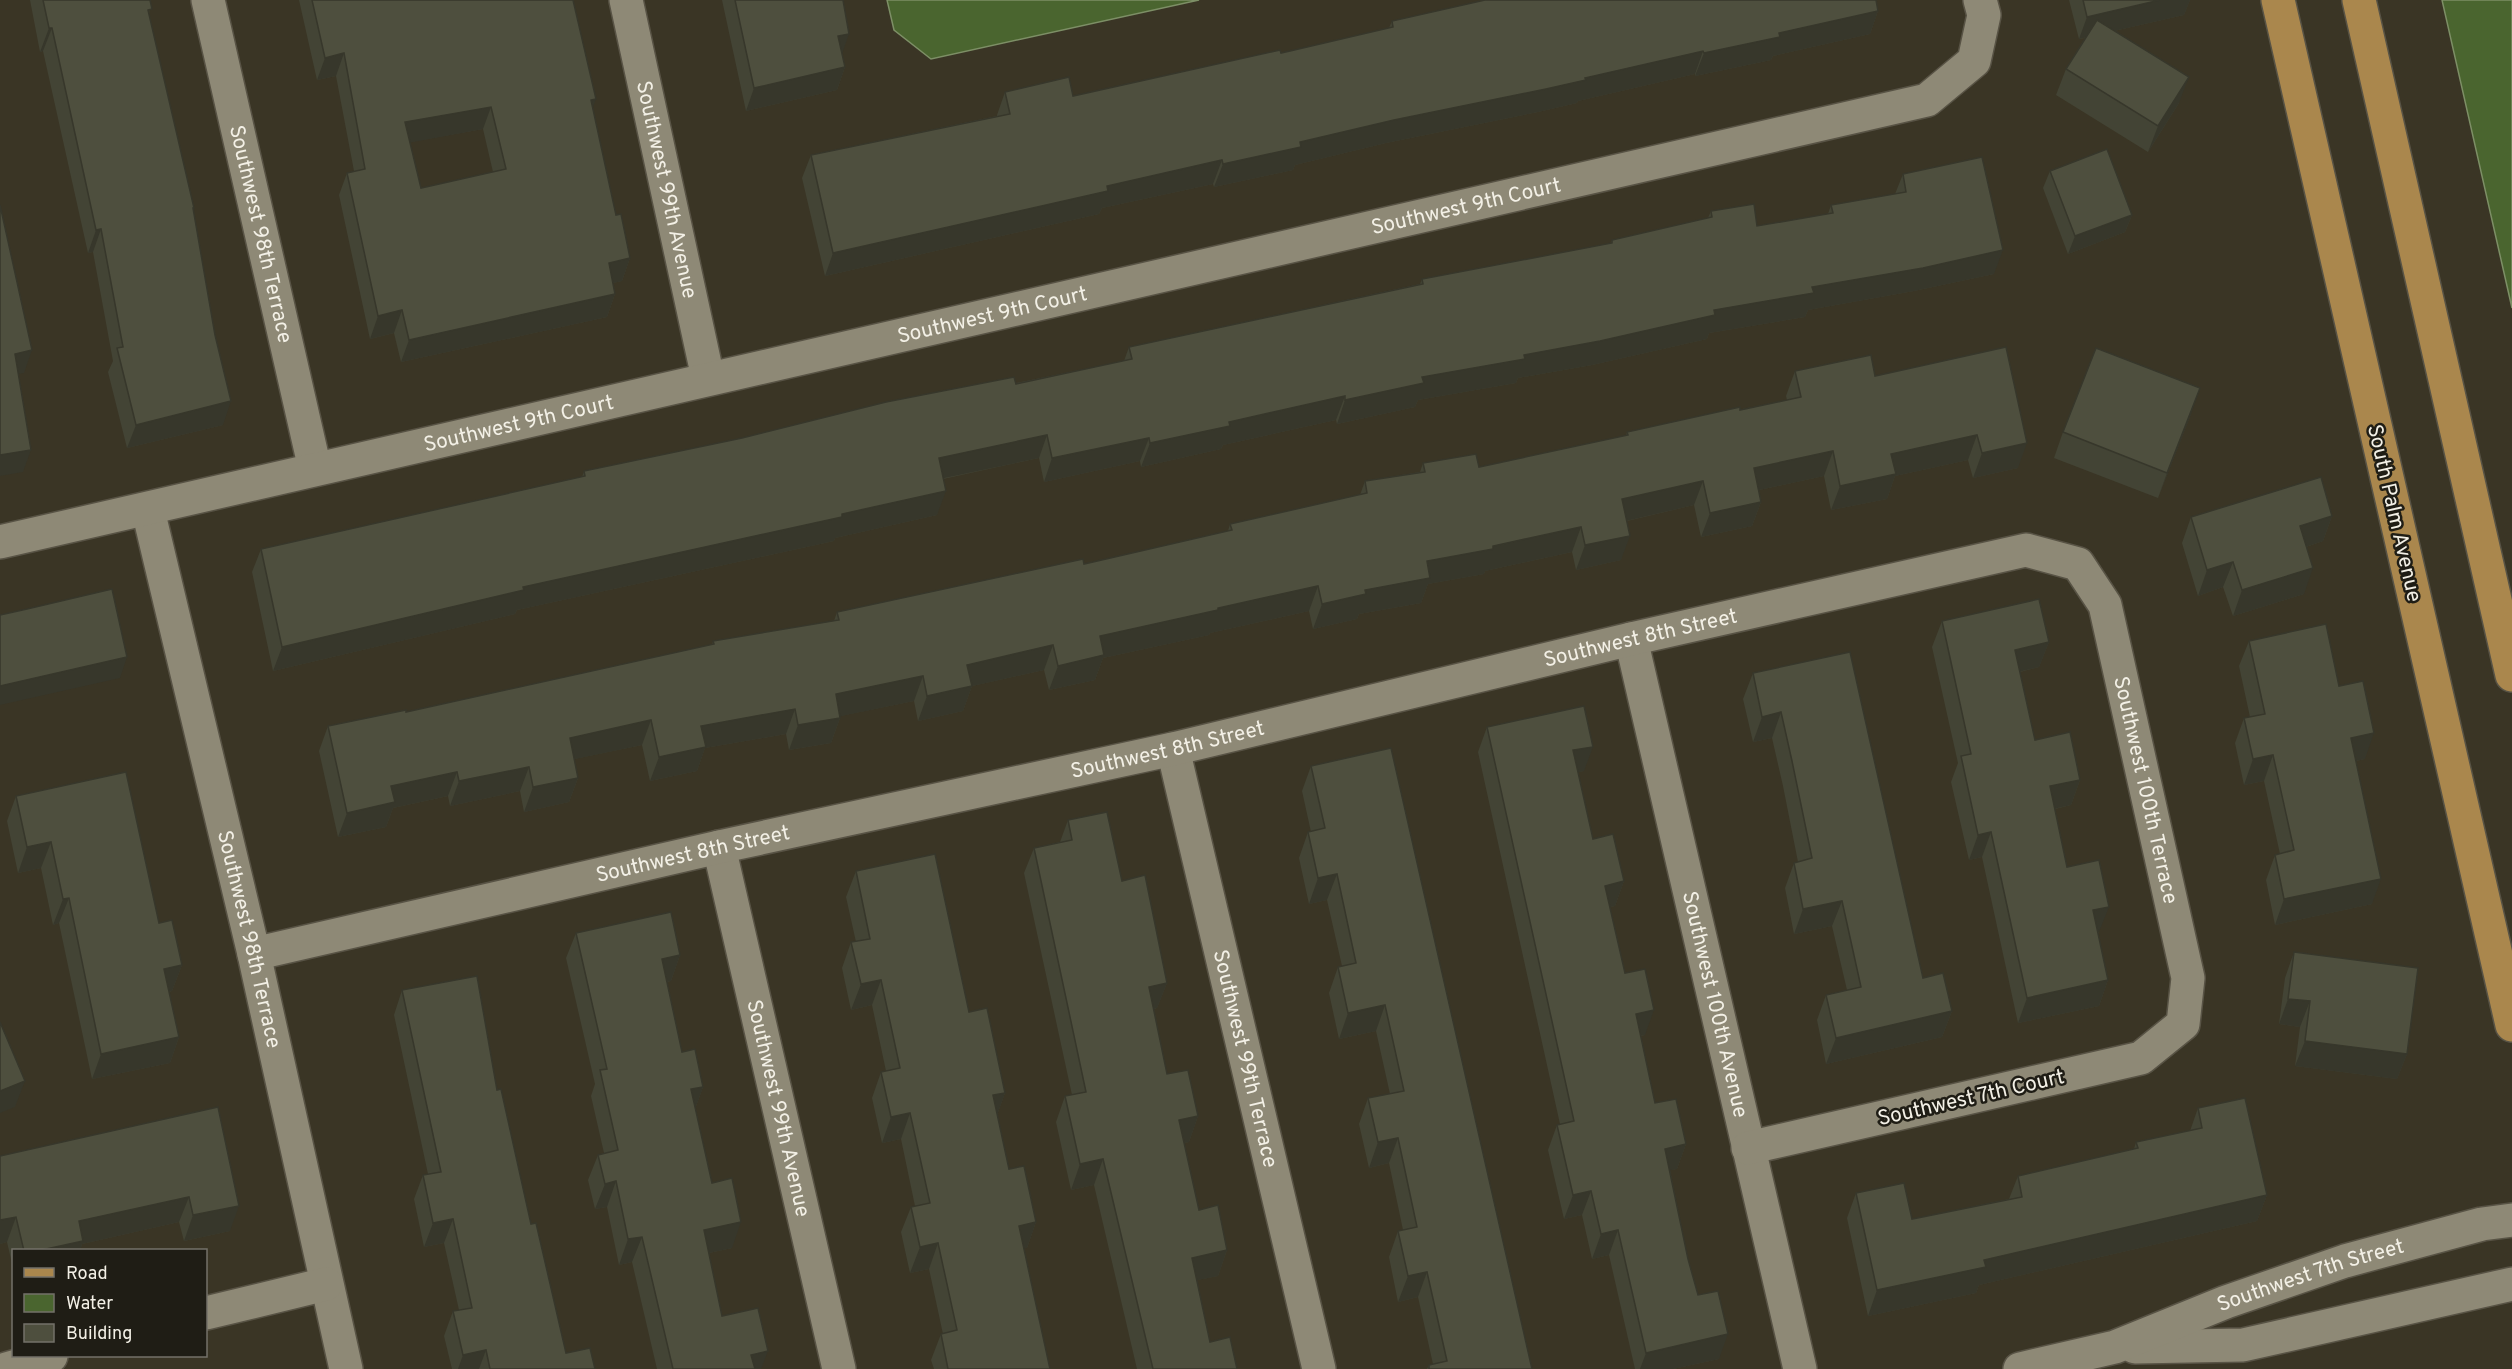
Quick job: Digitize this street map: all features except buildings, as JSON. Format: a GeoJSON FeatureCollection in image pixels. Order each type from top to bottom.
{"type":"FeatureCollection","features":[{"type":"Feature","properties":{"kind":"main road","name":"South Palm Avenue"},"geometry":{"type":"LineString","coordinates":[[2278,0],[2512,1025]]}},
{"type":"Feature","properties":{"kind":"main road"},"geometry":{"type":"LineString","coordinates":[[2359,0],[2512,675]]}},
{"type":"Feature","properties":{"kind":"street","name":"Southwest 98th Terrace"},"geometry":{"type":"LineString","coordinates":[[208,0],[315,469]]}},
{"type":"Feature","properties":{"kind":"street","name":"Southwest 99th Avenue"},"geometry":{"type":"LineString","coordinates":[[626,0],[708,378]]}},
{"type":"Feature","properties":{"kind":"street","name":"Southwest 9th Court"},"geometry":{"type":"LineString","coordinates":[[0,542],[148,510],[708,378],[1927,100],[1974,62],[1984,15],[1980,0]]}},
{"type":"Feature","properties":{"kind":"street","name":"Southwest 98th Terrace"},"geometry":{"type":"LineString","coordinates":[[148,510],[254,954],[346,1369]]}},
{"type":"Feature","properties":{"kind":"street","name":"Southwest 8th Street"},"geometry":{"type":"LineString","coordinates":[[254,954],[718,847],[1173,749],[1631,639],[2026,550],[2079,564]]}},
{"type":"Feature","properties":{"kind":"street","name":"Southwest 100th Terrace"},"geometry":{"type":"LineString","coordinates":[[2079,564],[2105,605],[2188,978],[2183,1024]]}},
{"type":"Feature","properties":{"kind":"street","name":"Southwest 100th Avenue"},"geometry":{"type":"LineString","coordinates":[[1631,639],[1800,1369]]}},
{"type":"Feature","properties":{"kind":"street","name":"Southwest 99th Terrace"},"geometry":{"type":"LineString","coordinates":[[1173,749],[1319,1369]]}},
{"type":"Feature","properties":{"kind":"street","name":"Southwest 99th Avenue"},"geometry":{"type":"LineString","coordinates":[[718,847],[839,1369]]}},
{"type":"Feature","properties":{"kind":"street","name":"Southwest 7th Court"},"geometry":{"type":"LineString","coordinates":[[1748,1148],[2141,1058],[2183,1024]]}},
{"type":"Feature","properties":{"kind":"street","name":"Southwest 7th Street"},"geometry":{"type":"LineString","coordinates":[[2020,1369],[2115,1347],[2226,1302],[2345,1261],[2482,1224],[2512,1220]]}},
{"type":"Feature","properties":{"kind":"street"},"geometry":{"type":"LineString","coordinates":[[207,1313],[326,1284]]}},
{"type":"Feature","properties":{"kind":"street","name":"Southwest 7th Street"},"geometry":{"type":"LineString","coordinates":[[2115,1347],[2243,1345],[2512,1284]]}},
{"type":"Feature","properties":{"kind":"street"},"geometry":{"type":"LineString","coordinates":[[6,1369],[48,1357]]}},
{"type":"Feature","properties":{"kind":"water"},"geometry":{"type":"Polygon","coordinates":[[[887,0],[1199,0],[931,59],[894,30],[887,0]]]}},
{"type":"Feature","properties":{"kind":"water"},"geometry":{"type":"Polygon","coordinates":[[[2442,0],[2512,0],[2512,308],[2442,0]]]}}]}
